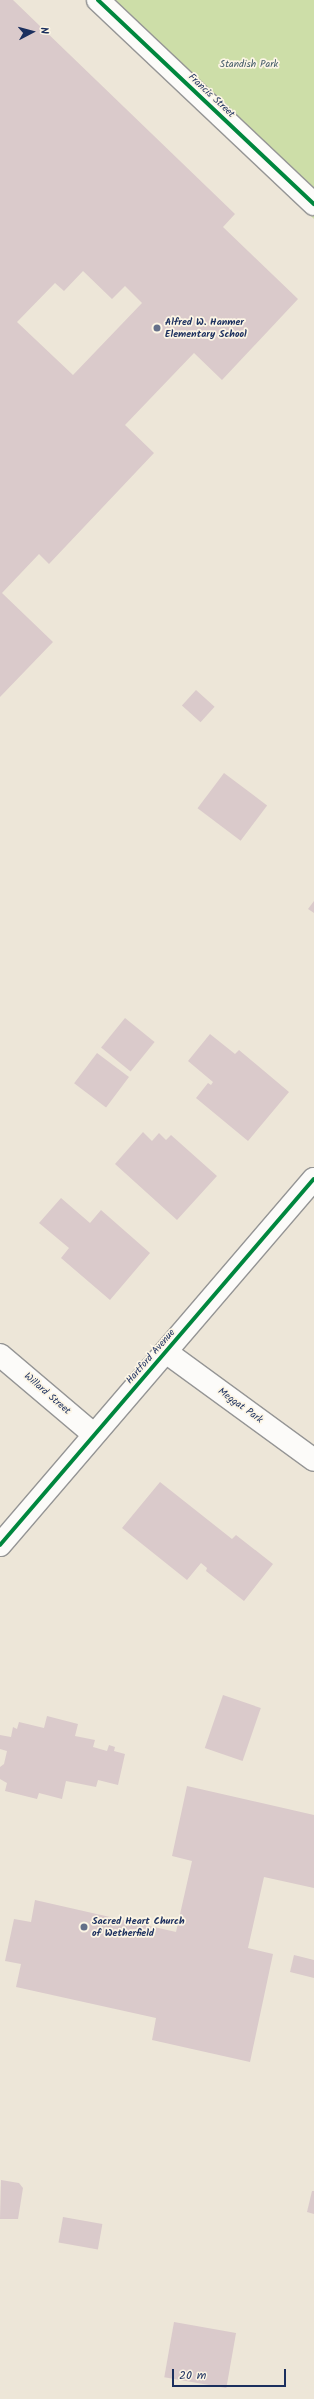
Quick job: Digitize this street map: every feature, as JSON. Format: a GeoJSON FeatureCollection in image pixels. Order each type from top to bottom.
{"type":"FeatureCollection","features":[{"type":"Feature","properties":{"kind":"street","name":"Francis Street"},"geometry":{"type":"LineString","coordinates":[[98,0],[314,204]]}},
{"type":"Feature","properties":{"kind":"street","name":"Hartford Avenue"},"geometry":{"type":"LineString","coordinates":[[0,1545],[93,1434],[166,1352],[314,1179]]}},
{"type":"Feature","properties":{"kind":"street","name":"Meggat Park"},"geometry":{"type":"LineString","coordinates":[[166,1352],[314,1460]]}},
{"type":"Feature","properties":{"kind":"street","name":"Willard Street"},"geometry":{"type":"LineString","coordinates":[[0,1355],[93,1434]]}},
{"type":"Feature","properties":{"kind":"green space","name":"Standish Park"},"geometry":{"type":"Polygon","coordinates":[[[86,0],[314,0],[314,219],[86,0]]]}},
{"type":"Feature","properties":{"kind":"building"},"geometry":{"type":"Polygon","coordinates":[[[0,0],[13,0],[235,214],[223,227],[298,299],[222,380],[194,353],[125,425],[154,453],[49,564],[39,554],[2,593],[53,642],[0,697],[0,0]],[[83,271],[64,291],[55,283],[17,322],[73,375],[142,303],[125,286],[112,299],[83,271]]]}},
{"type":"Feature","properties":{"kind":"building"},"geometry":{"type":"Polygon","coordinates":[[[196,690],[215,707],[201,722],[182,706],[196,690]]]}},
{"type":"Feature","properties":{"kind":"building"},"geometry":{"type":"Polygon","coordinates":[[[224,773],[267,805],[241,841],[198,808],[224,773]]]}},
{"type":"Feature","properties":{"kind":"building"},"geometry":{"type":"Polygon","coordinates":[[[314,901],[314,913],[308,909],[314,901]]]}},
{"type":"Feature","properties":{"kind":"building"},"geometry":{"type":"Polygon","coordinates":[[[125,1018],[155,1042],[131,1071],[101,1048],[125,1018]]]}},
{"type":"Feature","properties":{"kind":"building"},"geometry":{"type":"Polygon","coordinates":[[[210,1034],[235,1054],[239,1050],[289,1092],[248,1141],[196,1098],[208,1083],[211,1085],[213,1082],[188,1061],[210,1034]]]}},
{"type":"Feature","properties":{"kind":"building"},"geometry":{"type":"Polygon","coordinates":[[[97,1053],[129,1077],[106,1107],[74,1083],[97,1053]]]}},
{"type":"Feature","properties":{"kind":"building"},"geometry":{"type":"Polygon","coordinates":[[[143,1132],[152,1141],[159,1133],[166,1140],[171,1135],[217,1176],[177,1220],[115,1164],[143,1132]]]}},
{"type":"Feature","properties":{"kind":"building"},"geometry":{"type":"Polygon","coordinates":[[[61,1198],[90,1223],[101,1210],[150,1253],[110,1300],[61,1258],[69,1248],[39,1223],[61,1198]]]}},
{"type":"Feature","properties":{"kind":"building"},"geometry":{"type":"Polygon","coordinates":[[[160,1482],[232,1539],[236,1535],[273,1564],[244,1601],[206,1571],[207,1568],[201,1563],[187,1580],[122,1528],[160,1482]]]}},
{"type":"Feature","properties":{"kind":"building"},"geometry":{"type":"Polygon","coordinates":[[[223,1695],[261,1708],[243,1761],[205,1748],[223,1695]]]}},
{"type":"Feature","properties":{"kind":"building"},"geometry":{"type":"Polygon","coordinates":[[[47,1716],[78,1724],[75,1736],[95,1740],[93,1747],[107,1751],[109,1745],[115,1747],[114,1751],[125,1754],[118,1785],[98,1780],[96,1787],[66,1781],[62,1799],[39,1793],[37,1799],[5,1791],[7,1783],[0,1779],[0,1767],[4,1764],[7,1751],[0,1749],[0,1735],[11,1737],[13,1727],[17,1729],[19,1722],[44,1728],[47,1716]]]}},
{"type":"Feature","properties":{"kind":"building","name":"Sacred Heart Church of Wetherfield"},"geometry":{"type":"Polygon","coordinates":[[[187,1786],[314,1815],[314,1888],[264,1877],[248,1948],[273,1954],[250,2062],[152,2040],[156,2018],[16,1987],[21,1964],[5,1961],[14,1919],[31,1922],[35,1900],[176,1932],[192,1861],[172,1856],[187,1786]]]}},
{"type":"Feature","properties":{"kind":"building"},"geometry":{"type":"Polygon","coordinates":[[[294,1955],[314,1960],[314,1978],[290,1972],[294,1955]]]}},
{"type":"Feature","properties":{"kind":"building"},"geometry":{"type":"Polygon","coordinates":[[[1,2180],[19,2183],[23,2188],[18,2219],[0,2219],[1,2180]]]}},
{"type":"Feature","properties":{"kind":"building"},"geometry":{"type":"Polygon","coordinates":[[[312,2191],[314,2191],[314,2214],[307,2212],[312,2191]]]}},
{"type":"Feature","properties":{"kind":"building"},"geometry":{"type":"Polygon","coordinates":[[[63,2217],[102,2224],[98,2250],[58,2243],[63,2217]]]}},
{"type":"Feature","properties":{"kind":"building"},"geometry":{"type":"Polygon","coordinates":[[[174,2322],[236,2333],[226,2388],[164,2377],[174,2322]]]}},
{"type":"Feature","properties":{"kind":"cycle path"},"geometry":{"type":"LineString","coordinates":[[98,0],[314,204]]}},
{"type":"Feature","properties":{"kind":"cycle path"},"geometry":{"type":"LineString","coordinates":[[0,1545],[314,1179]]}},
{"type":"Feature","properties":{"kind":"place","name":"Alfred W. Hanmer Elementary School"},"geometry":{"type":"Point","coordinates":[157,328]}},
{"type":"Feature","properties":{"kind":"place","name":"Sacred Heart Church of Wetherfield"},"geometry":{"type":"Point","coordinates":[84,1927]}}]}
